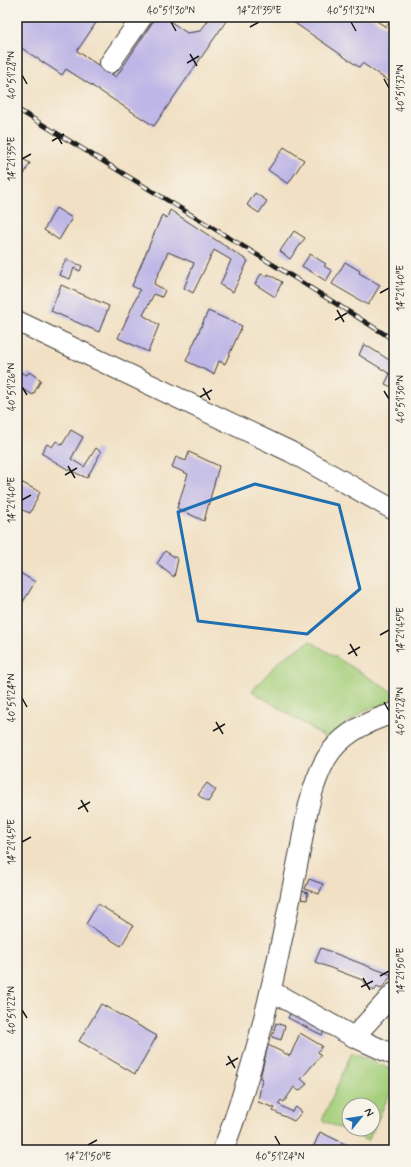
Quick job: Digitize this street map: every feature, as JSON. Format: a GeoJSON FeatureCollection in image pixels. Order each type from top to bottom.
{"type":"FeatureCollection","features":[{"type":"Feature","properties":{"kind":"street"},"geometry":{"type":"LineString","coordinates":[[110,63],[142,17]]}},
{"type":"Feature","properties":{"kind":"street"},"geometry":{"type":"LineString","coordinates":[[17,320],[291,452],[394,510]]}},
{"type":"Feature","properties":{"kind":"street"},"geometry":{"type":"LineString","coordinates":[[223,1150],[237,1115],[271,991],[306,819],[314,789],[326,759],[340,742],[353,731],[371,721],[394,713]]}},
{"type":"Feature","properties":{"kind":"street"},"geometry":{"type":"LineString","coordinates":[[271,991],[354,1037],[394,1055]]}},
{"type":"Feature","properties":{"kind":"street"},"geometry":{"type":"LineString","coordinates":[[354,1037],[394,993]]}},
{"type":"Feature","properties":{"kind":"highlighted area"},"geometry":{"type":"Polygon","coordinates":[[[255,484],[339,505],[360,589],[307,634],[198,621],[178,512],[255,484]]]}},
{"type":"Feature","properties":{"kind":"green space"},"geometry":{"type":"Polygon","coordinates":[[[310,641],[394,693],[394,703],[368,709],[351,720],[328,739],[252,691],[280,660],[310,641]]]}},
{"type":"Feature","properties":{"kind":"green space"},"geometry":{"type":"Polygon","coordinates":[[[352,1052],[394,1071],[394,1084],[381,1112],[381,1097],[341,1097],[341,1129],[322,1120],[352,1052]]]}},
{"type":"Feature","properties":{"kind":"green space"},"geometry":{"type":"Polygon","coordinates":[[[359,1137],[370,1137],[368,1141],[359,1137]]]}},
{"type":"Feature","properties":{"kind":"building"},"geometry":{"type":"Polygon","coordinates":[[[17,17],[100,17],[77,51],[116,77],[156,17],[164,17],[187,33],[200,31],[208,21],[202,17],[229,17],[154,126],[66,69],[62,75],[17,45],[17,17]]]}},
{"type":"Feature","properties":{"kind":"building"},"geometry":{"type":"Polygon","coordinates":[[[286,17],[371,17],[386,27],[394,17],[394,85],[362,63],[359,67],[286,17]]]}},
{"type":"Feature","properties":{"kind":"building"},"geometry":{"type":"Polygon","coordinates":[[[284,147],[304,160],[288,184],[268,170],[284,147]]]}},
{"type":"Feature","properties":{"kind":"building"},"geometry":{"type":"Polygon","coordinates":[[[17,156],[30,163],[17,188],[17,156]]]}},
{"type":"Feature","properties":{"kind":"building"},"geometry":{"type":"Polygon","coordinates":[[[255,193],[267,201],[259,213],[247,205],[255,193]]]}},
{"type":"Feature","properties":{"kind":"building"},"geometry":{"type":"Polygon","coordinates":[[[56,208],[72,218],[59,240],[44,230],[56,208]]]}},
{"type":"Feature","properties":{"kind":"building"},"geometry":{"type":"Polygon","coordinates":[[[170,210],[248,261],[233,292],[220,285],[231,260],[214,250],[193,293],[184,288],[194,263],[168,252],[154,284],[165,290],[162,297],[154,294],[143,315],[159,325],[148,352],[118,338],[140,290],[132,286],[162,215],[167,218],[170,210]]]}},
{"type":"Feature","properties":{"kind":"building"},"geometry":{"type":"Polygon","coordinates":[[[294,231],[305,238],[290,259],[280,251],[294,231]]]}},
{"type":"Feature","properties":{"kind":"building"},"geometry":{"type":"Polygon","coordinates":[[[310,254],[326,264],[324,266],[332,271],[326,281],[302,266],[310,254]]]}},
{"type":"Feature","properties":{"kind":"building"},"geometry":{"type":"Polygon","coordinates":[[[66,259],[82,266],[80,271],[74,268],[70,279],[59,275],[66,259]]]}},
{"type":"Feature","properties":{"kind":"building"},"geometry":{"type":"Polygon","coordinates":[[[345,262],[360,271],[359,273],[380,285],[368,305],[332,284],[345,262]]]}},
{"type":"Feature","properties":{"kind":"building"},"geometry":{"type":"Polygon","coordinates":[[[261,274],[267,277],[268,274],[282,282],[275,297],[255,284],[261,274]]]}},
{"type":"Feature","properties":{"kind":"building"},"geometry":{"type":"Polygon","coordinates":[[[61,285],[109,306],[99,332],[51,311],[61,285]]]}},
{"type":"Feature","properties":{"kind":"building"},"geometry":{"type":"Polygon","coordinates":[[[208,311],[242,326],[225,364],[219,361],[214,374],[186,361],[208,311]]]}},
{"type":"Feature","properties":{"kind":"building"},"geometry":{"type":"Polygon","coordinates":[[[364,344],[394,363],[394,388],[385,384],[390,374],[359,355],[364,344]]]}},
{"type":"Feature","properties":{"kind":"building"},"geometry":{"type":"Polygon","coordinates":[[[17,371],[27,375],[29,372],[41,380],[33,395],[17,386],[17,371]]]}},
{"type":"Feature","properties":{"kind":"building"},"geometry":{"type":"Polygon","coordinates":[[[71,430],[83,437],[71,459],[84,467],[96,448],[101,452],[87,478],[67,469],[41,453],[47,444],[52,447],[56,441],[62,445],[71,430]]]}},
{"type":"Feature","properties":{"kind":"building"},"geometry":{"type":"Polygon","coordinates":[[[189,452],[219,466],[204,521],[177,508],[188,474],[172,467],[176,457],[186,461],[189,452]]]}},
{"type":"Feature","properties":{"kind":"building"},"geometry":{"type":"Polygon","coordinates":[[[17,480],[40,492],[30,513],[17,508],[17,480]]]}},
{"type":"Feature","properties":{"kind":"building"},"geometry":{"type":"Polygon","coordinates":[[[165,551],[178,559],[174,577],[157,564],[165,551]]]}},
{"type":"Feature","properties":{"kind":"building"},"geometry":{"type":"Polygon","coordinates":[[[17,571],[35,582],[17,612],[17,571]]]}},
{"type":"Feature","properties":{"kind":"building"},"geometry":{"type":"Polygon","coordinates":[[[207,783],[216,790],[208,802],[198,795],[207,783]]]}},
{"type":"Feature","properties":{"kind":"building"},"geometry":{"type":"Polygon","coordinates":[[[309,879],[323,884],[319,894],[305,889],[309,879]]]}},
{"type":"Feature","properties":{"kind":"building"},"geometry":{"type":"Polygon","coordinates":[[[302,891],[308,893],[307,900],[301,899],[302,891]]]}},
{"type":"Feature","properties":{"kind":"building"},"geometry":{"type":"Polygon","coordinates":[[[98,904],[133,926],[121,946],[86,924],[98,904]]]}},
{"type":"Feature","properties":{"kind":"building"},"geometry":{"type":"Polygon","coordinates":[[[321,948],[392,975],[381,989],[377,987],[374,991],[365,984],[365,981],[315,962],[321,948]]]}},
{"type":"Feature","properties":{"kind":"building"},"geometry":{"type":"Polygon","coordinates":[[[101,1004],[157,1036],[135,1074],[79,1041],[101,1004]]]}},
{"type":"Feature","properties":{"kind":"building"},"geometry":{"type":"Polygon","coordinates":[[[292,1010],[326,1027],[322,1035],[288,1018],[292,1010]]]}},
{"type":"Feature","properties":{"kind":"building"},"geometry":{"type":"Polygon","coordinates":[[[276,1023],[285,1026],[281,1040],[272,1037],[276,1023]]]}},
{"type":"Feature","properties":{"kind":"building"},"geometry":{"type":"Polygon","coordinates":[[[300,1033],[322,1046],[318,1052],[321,1055],[301,1079],[307,1084],[299,1091],[294,1087],[284,1102],[281,1100],[278,1104],[292,1112],[296,1107],[302,1112],[294,1121],[273,1111],[275,1108],[258,1102],[262,1079],[260,1078],[268,1045],[290,1056],[300,1033]]]}},
{"type":"Feature","properties":{"kind":"building"},"geometry":{"type":"Polygon","coordinates":[[[320,1132],[347,1145],[345,1150],[312,1150],[320,1132]]]}},
{"type":"Feature","properties":{"kind":"railway"},"geometry":{"type":"LineString","coordinates":[[17,109],[394,340]]}}]}
